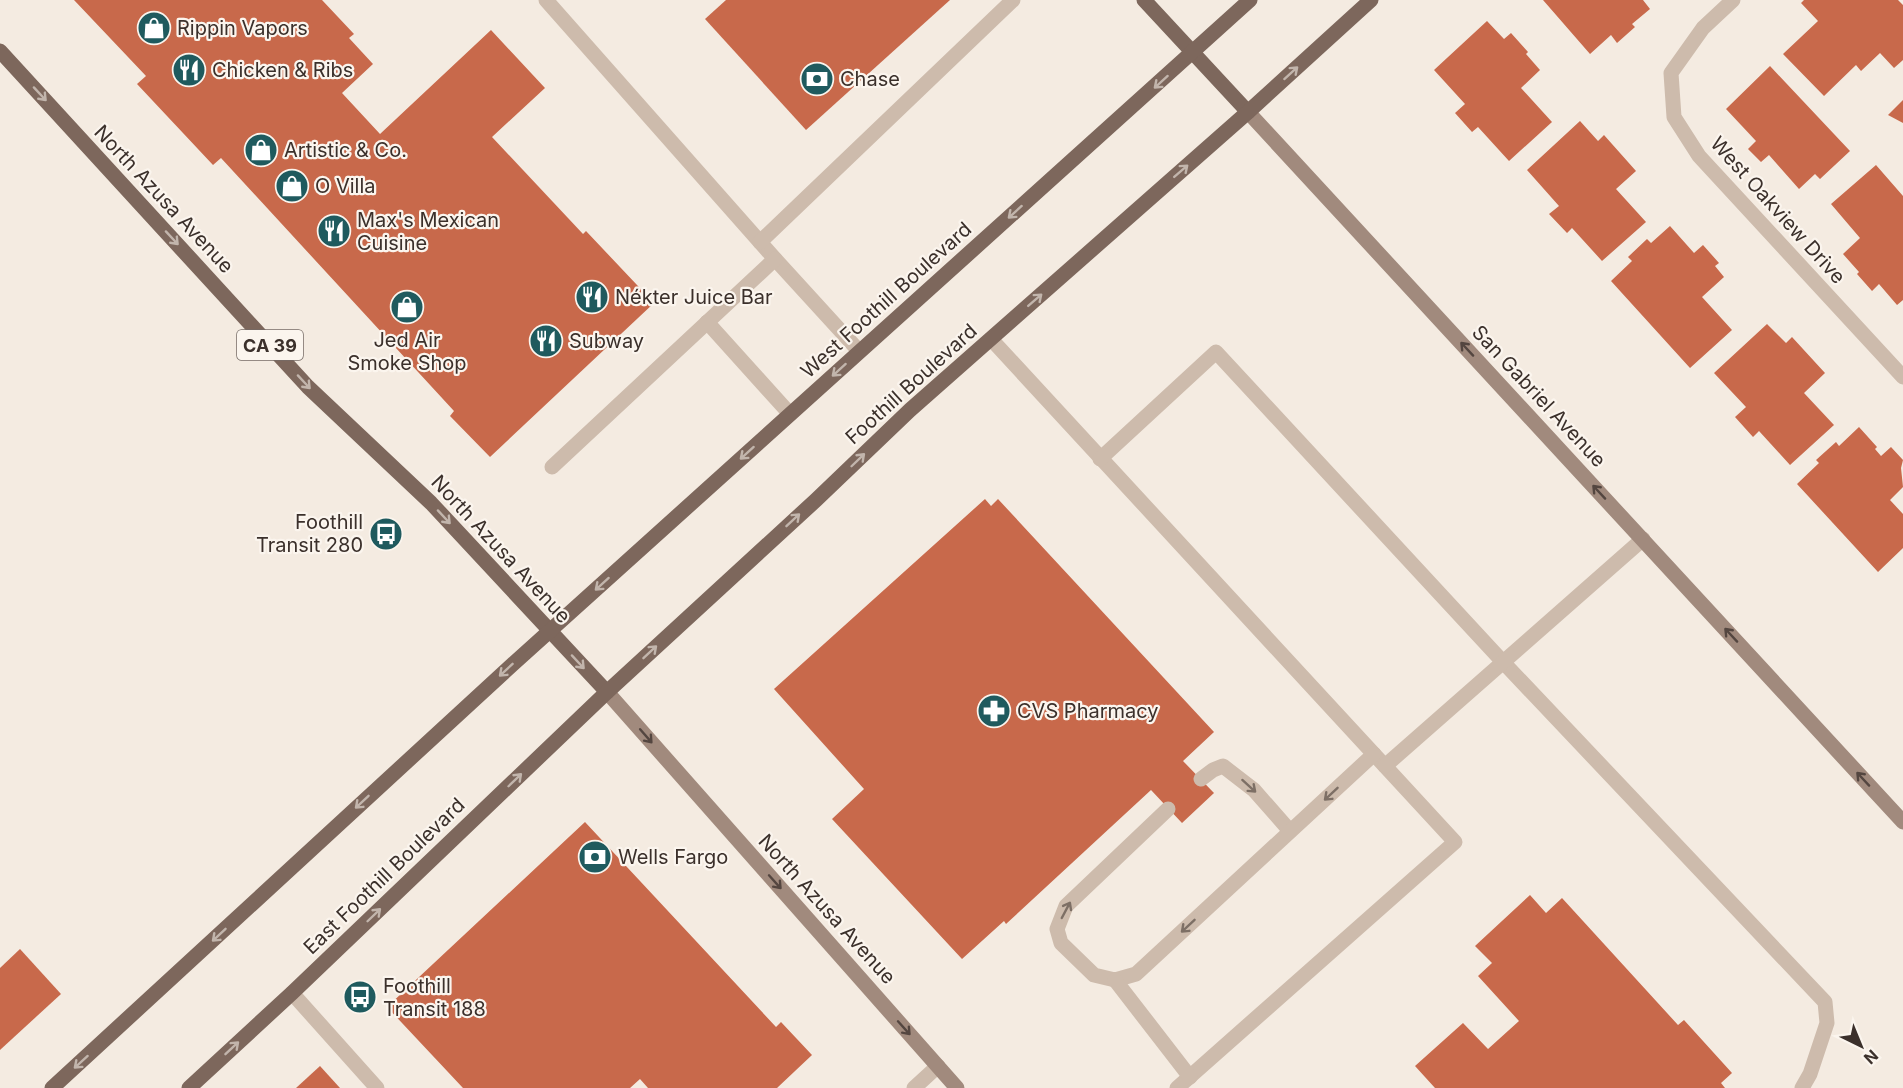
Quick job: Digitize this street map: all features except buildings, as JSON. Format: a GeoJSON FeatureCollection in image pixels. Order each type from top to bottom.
{"type":"FeatureCollection","features":[{"type":"Feature","properties":{"kind":"main road","name":"San Gabriel Avenue"},"geometry":{"type":"LineString","coordinates":[[1144,0],[1903,822]]}},
{"type":"Feature","properties":{"kind":"main road","name":"West Foothill Boulevard"},"geometry":{"type":"LineString","coordinates":[[549,631],[1250,0]]}},
{"type":"Feature","properties":{"kind":"main road"},"geometry":{"type":"LineString","coordinates":[[1248,112],[1371,0]]}},
{"type":"Feature","properties":{"kind":"main road","name":"North Azusa Avenue"},"geometry":{"type":"LineString","coordinates":[[0,51],[308,387],[431,504],[607,692],[957,1088]]}},
{"type":"Feature","properties":{"kind":"main road","name":"Foothill Boulevard"},"geometry":{"type":"LineString","coordinates":[[607,692],[910,410],[1248,112]]}},
{"type":"Feature","properties":{"kind":"main road"},"geometry":{"type":"LineString","coordinates":[[52,1088],[549,631]]}},
{"type":"Feature","properties":{"kind":"main road","name":"East Foothill Boulevard"},"geometry":{"type":"LineString","coordinates":[[189,1088],[292,993],[607,692]]}},
{"type":"Feature","properties":{"kind":"street"},"geometry":{"type":"LineString","coordinates":[[546,0],[859,351]]}},
{"type":"Feature","properties":{"kind":"street"},"geometry":{"type":"LineString","coordinates":[[760,242],[1013,0]]}},
{"type":"Feature","properties":{"kind":"street","name":"West Oakview Drive"},"geometry":{"type":"LineString","coordinates":[[1733,0],[1703,27],[1671,73],[1674,117],[1699,156],[1903,377]]}},
{"type":"Feature","properties":{"kind":"street"},"geometry":{"type":"LineString","coordinates":[[552,467],[775,259]]}},
{"type":"Feature","properties":{"kind":"street"},"geometry":{"type":"LineString","coordinates":[[707,322],[790,414]]}},
{"type":"Feature","properties":{"kind":"street"},"geometry":{"type":"LineString","coordinates":[[991,339],[1455,842],[1178,1088]]}},
{"type":"Feature","properties":{"kind":"street"},"geometry":{"type":"LineString","coordinates":[[1100,459],[1216,352],[1503,662],[1825,1002],[1827,1023],[1810,1074],[1802,1088]]}},
{"type":"Feature","properties":{"kind":"street"},"geometry":{"type":"LineString","coordinates":[[1168,809],[1066,906],[1058,929],[1061,943],[1094,975],[1115,980],[1136,974],[1290,831],[1503,662],[1643,539]]}},
{"type":"Feature","properties":{"kind":"street"},"geometry":{"type":"LineString","coordinates":[[1201,779],[1223,766],[1254,790],[1290,831]]}},
{"type":"Feature","properties":{"kind":"street"},"geometry":{"type":"LineString","coordinates":[[1115,980],[1190,1077]]}},
{"type":"Feature","properties":{"kind":"street"},"geometry":{"type":"LineString","coordinates":[[292,993],[377,1088]]}},
{"type":"Feature","properties":{"kind":"street"},"geometry":{"type":"LineString","coordinates":[[914,1088],[938,1066]]}},
{"type":"Feature","properties":{"kind":"place","name":"Rippin Vapors"},"geometry":{"type":"Point","coordinates":[154,28]}},
{"type":"Feature","properties":{"kind":"place","name":"Chicken & Ribs"},"geometry":{"type":"Point","coordinates":[189,70]}},
{"type":"Feature","properties":{"kind":"place","name":"Chase"},"geometry":{"type":"Point","coordinates":[817,79]}},
{"type":"Feature","properties":{"kind":"place","name":"Artistic & Co."},"geometry":{"type":"Point","coordinates":[261,150]}},
{"type":"Feature","properties":{"kind":"place","name":"O Villa"},"geometry":{"type":"Point","coordinates":[292,186]}},
{"type":"Feature","properties":{"kind":"place","name":"Max's Mexican Cuisine"},"geometry":{"type":"Point","coordinates":[334,231]}},
{"type":"Feature","properties":{"kind":"place","name":"Nékter Juice Bar"},"geometry":{"type":"Point","coordinates":[592,297]}},
{"type":"Feature","properties":{"kind":"place","name":"Jed Air Smoke Shop"},"geometry":{"type":"Point","coordinates":[407,307]}},
{"type":"Feature","properties":{"kind":"place","name":"Subway"},"geometry":{"type":"Point","coordinates":[546,341]}},
{"type":"Feature","properties":{"kind":"place","name":"Foothill Transit 280"},"geometry":{"type":"Point","coordinates":[386,534]}},
{"type":"Feature","properties":{"kind":"place","name":"CVS Pharmacy"},"geometry":{"type":"Point","coordinates":[994,711]}},
{"type":"Feature","properties":{"kind":"place","name":"Wells Fargo"},"geometry":{"type":"Point","coordinates":[595,857]}},
{"type":"Feature","properties":{"kind":"place","name":"Foothill Transit 188"},"geometry":{"type":"Point","coordinates":[360,997]}}]}
